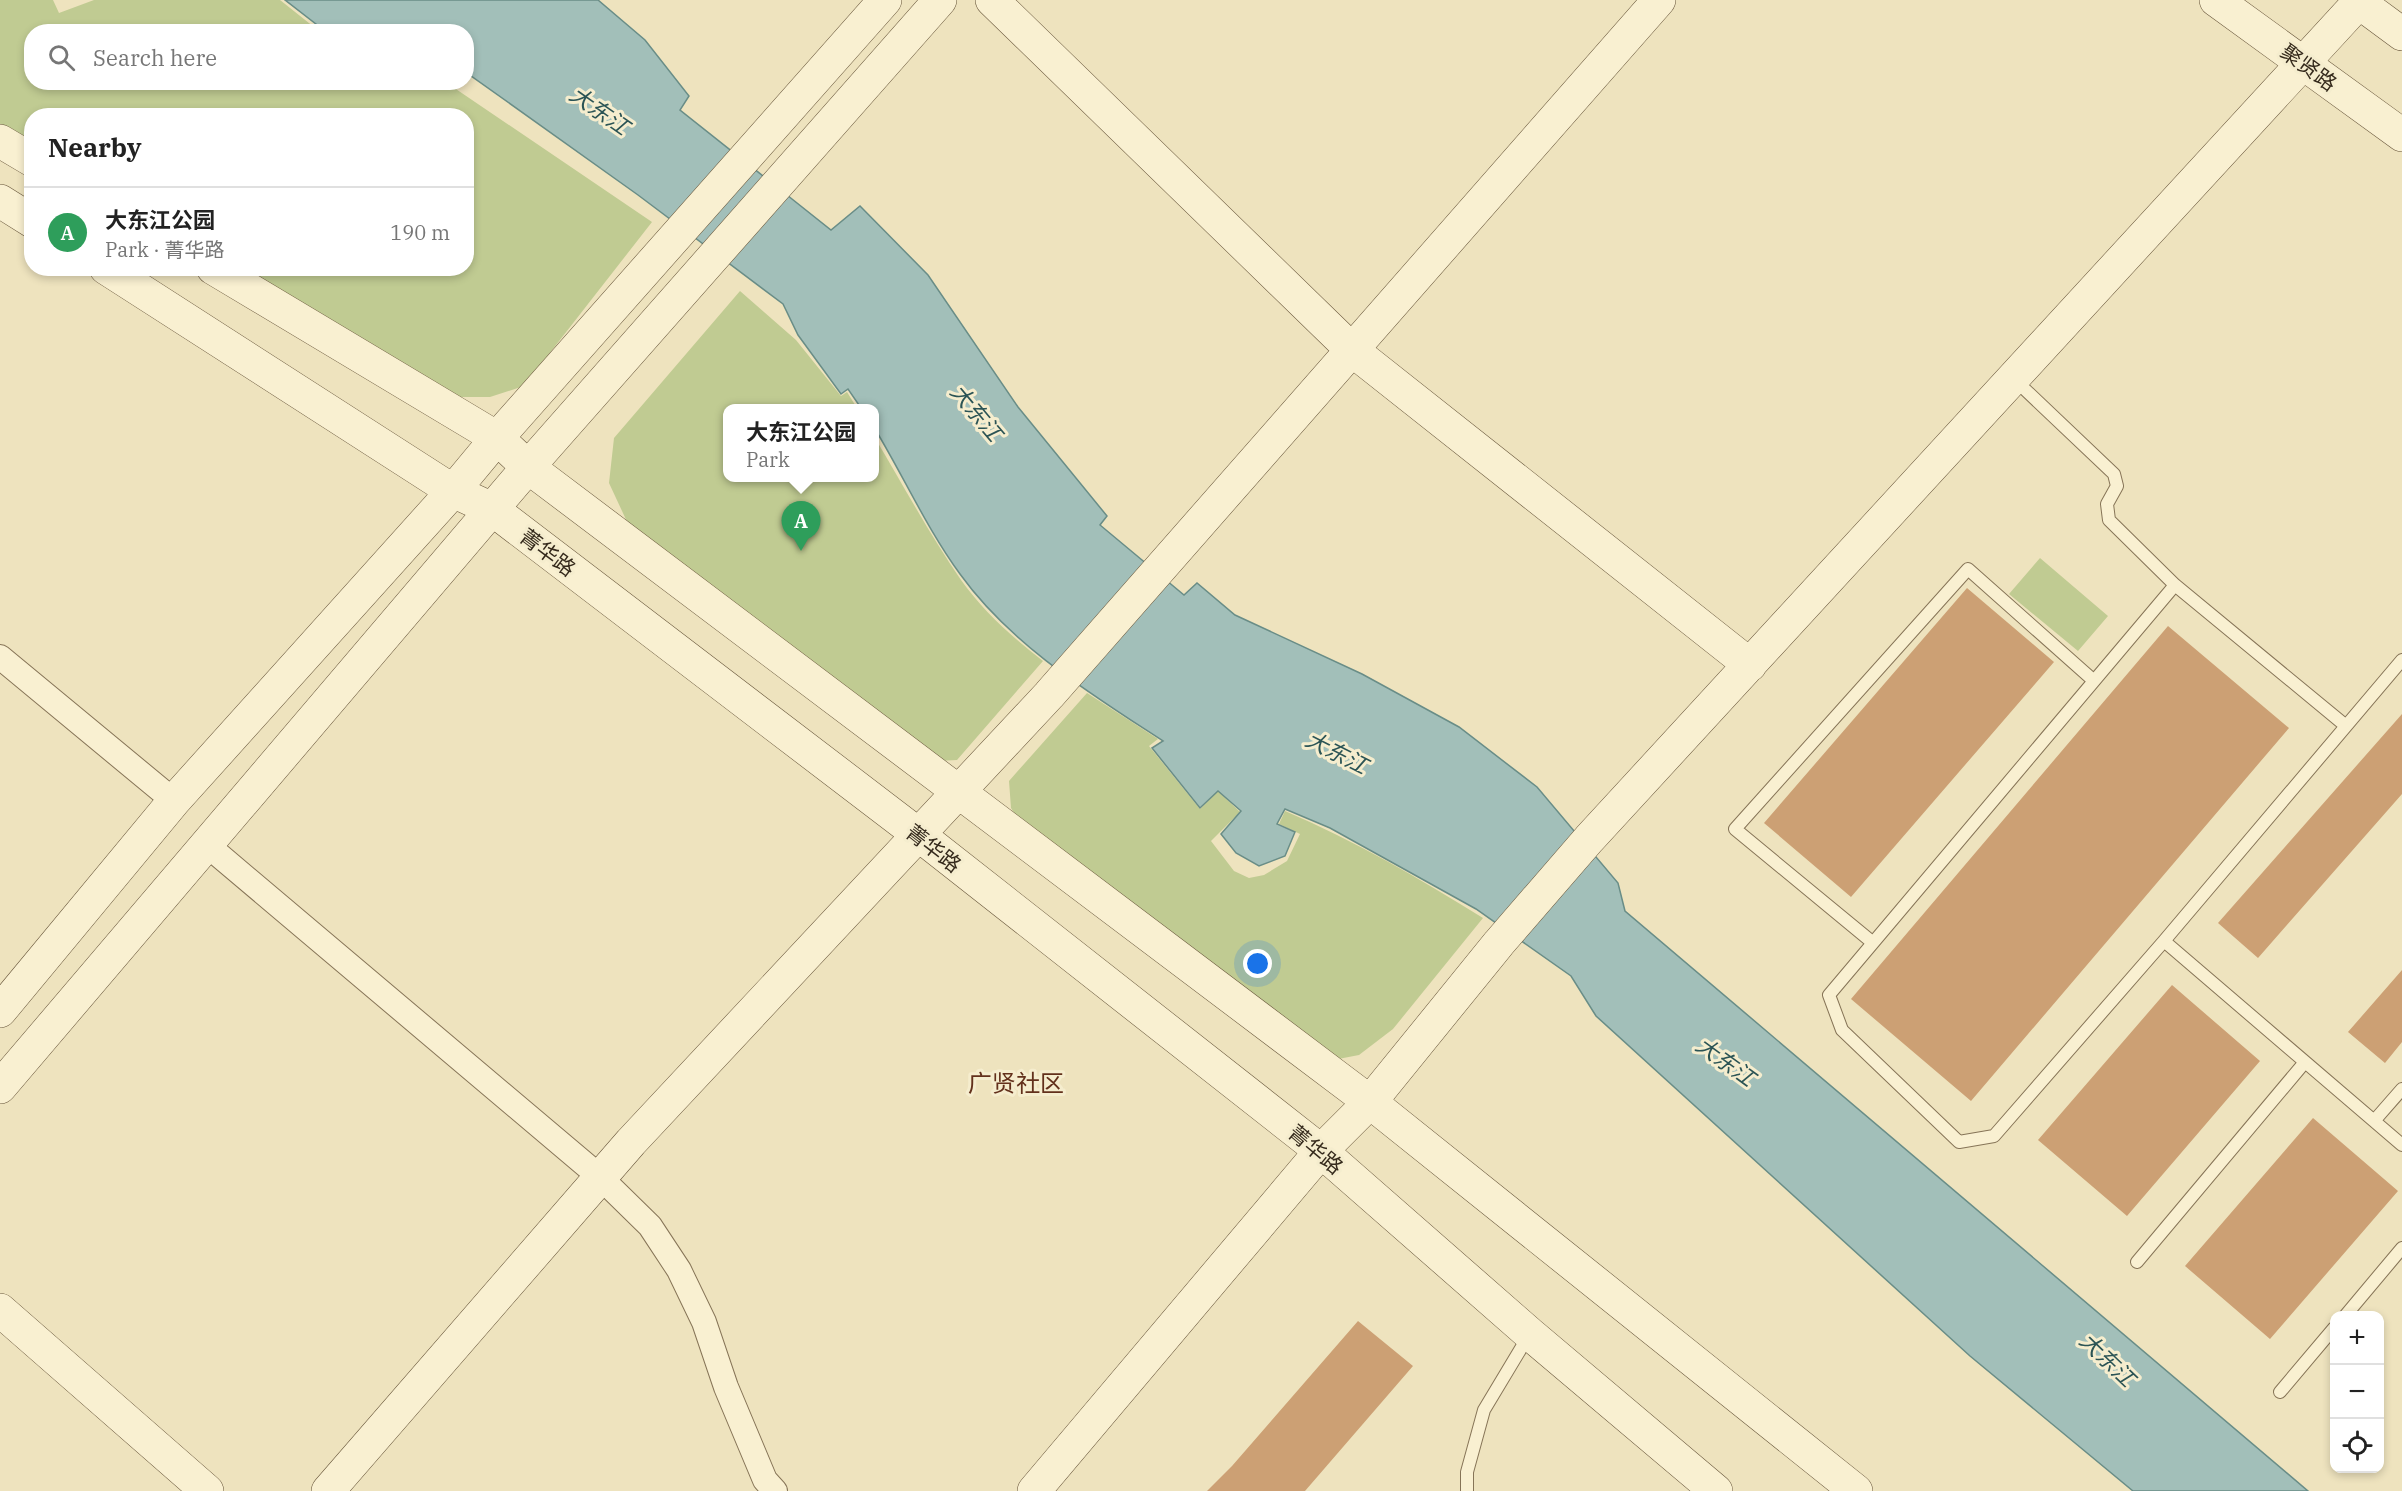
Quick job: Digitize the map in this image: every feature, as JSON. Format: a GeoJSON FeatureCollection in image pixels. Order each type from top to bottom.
{"type":"FeatureCollection","features":[{"type":"Feature","properties":{"kind":"street"},"geometry":{"type":"LineString","coordinates":[[0,1011],[174,801],[453,492],[497,438],[885,0]]}},
{"type":"Feature","properties":{"kind":"street"},"geometry":{"type":"LineString","coordinates":[[0,1088],[528,467],[940,0]]}},
{"type":"Feature","properties":{"kind":"street"},"geometry":{"type":"LineString","coordinates":[[992,0],[1352,350],[1750,665]]}},
{"type":"Feature","properties":{"kind":"street"},"geometry":{"type":"LineString","coordinates":[[328,1491],[600,1177],[1049,695],[1659,0]]}},
{"type":"Feature","properties":{"kind":"street","name":"聚贤路"},"geometry":{"type":"LineString","coordinates":[[2216,0],[2402,135]]}},
{"type":"Feature","properties":{"kind":"street"},"geometry":{"type":"LineString","coordinates":[[1034,1491],[1321,1151],[1370,1102],[1499,943],[1589,840],[2304,64],[2359,1],[2402,34]]}},
{"type":"Feature","properties":{"kind":"street"},"geometry":{"type":"LineString","coordinates":[[0,141],[24,155]]}},
{"type":"Feature","properties":{"kind":"street"},"geometry":{"type":"LineString","coordinates":[[0,201],[24,216]]}},
{"type":"Feature","properties":{"kind":"street","name":"菁华路"},"geometry":{"type":"LineString","coordinates":[[118,276],[453,492],[492,509],[918,835],[1321,1151],[1530,1334],[1716,1491]]}},
{"type":"Feature","properties":{"kind":"street"},"geometry":{"type":"LineString","coordinates":[[226,276],[497,438],[528,467],[1370,1102],[1856,1491]]}},
{"type":"Feature","properties":{"kind":"street"},"geometry":{"type":"LineString","coordinates":[[0,657],[174,801]]}},
{"type":"Feature","properties":{"kind":"street"},"geometry":{"type":"LineString","coordinates":[[207,845],[600,1177],[650,1226],[679,1270],[704,1322],[726,1387],[765,1480],[775,1491]]}},
{"type":"Feature","properties":{"kind":"street"},"geometry":{"type":"LineString","coordinates":[[0,1310],[207,1491]]}},
{"type":"Feature","properties":{"kind":"lane"},"geometry":{"type":"LineString","coordinates":[[2014,379],[2114,474],[2117,486],[2107,504],[2109,520],[2175,585],[2346,726]]}},
{"type":"Feature","properties":{"kind":"lane"},"geometry":{"type":"LineString","coordinates":[[1872,942],[1735,829],[1968,569],[2093,680]]}},
{"type":"Feature","properties":{"kind":"lane"},"geometry":{"type":"LineString","coordinates":[[2175,585],[1829,995],[1842,1030],[1959,1142],[1994,1136],[2164,941],[2402,660]]}},
{"type":"Feature","properties":{"kind":"lane"},"geometry":{"type":"LineString","coordinates":[[2164,941],[2402,1145]]}},
{"type":"Feature","properties":{"kind":"lane"},"geometry":{"type":"LineString","coordinates":[[2137,1262],[2305,1062]]}},
{"type":"Feature","properties":{"kind":"lane"},"geometry":{"type":"LineString","coordinates":[[2374,1121],[2402,1089]]}},
{"type":"Feature","properties":{"kind":"lane"},"geometry":{"type":"LineString","coordinates":[[2349,1311],[2402,1248]]}},
{"type":"Feature","properties":{"kind":"lane"},"geometry":{"type":"LineString","coordinates":[[2280,1392],[2330,1333]]}},
{"type":"Feature","properties":{"kind":"lane"},"geometry":{"type":"LineString","coordinates":[[1467,1491],[1467,1472],[1484,1410],[1530,1334]]}},
{"type":"Feature","properties":{"kind":"green space"},"geometry":{"type":"Polygon","coordinates":[[[0,0],[53,0],[59,13],[94,0],[280,0],[310,24],[24,24],[24,90],[457,90],[652,222],[524,386],[490,397],[456,397],[252,276],[474,276],[474,108],[24,108],[24,140],[0,126],[0,0]]]}},
{"type":"Feature","properties":{"kind":"green space"},"geometry":{"type":"Polygon","coordinates":[[[740,291],[796,340],[841,396],[847,392],[854,404],[723,404],[723,482],[879,482],[879,445],[961,580],[999,624],[1043,661],[957,760],[937,761],[629,526],[609,483],[614,438],[740,291]]]}},
{"type":"Feature","properties":{"kind":"green space"},"geometry":{"type":"Polygon","coordinates":[[[2040,558],[2108,616],[2078,651],[2009,594],[2040,558]]]}},
{"type":"Feature","properties":{"kind":"green space"},"geometry":{"type":"Polygon","coordinates":[[[1087,693],[1158,739],[1149,746],[1200,809],[1218,791],[1240,812],[1211,841],[1234,871],[1249,878],[1264,875],[1287,861],[1300,834],[1279,824],[1285,811],[1386,861],[1483,918],[1393,1029],[1359,1055],[1328,1061],[1024,830],[1011,808],[1009,781],[1087,693]]]}},
{"type":"Feature","properties":{"kind":"water","name":"大东江"},"geometry":{"type":"Polygon","coordinates":[[[285,0],[598,0],[645,40],[689,96],[680,110],[831,230],[860,206],[928,275],[1018,407],[1107,516],[1100,525],[1184,595],[1197,583],[1235,615],[1362,674],[1459,727],[1537,787],[1618,883],[1625,911],[2308,1491],[2133,1491],[1970,1356],[1596,1016],[1571,976],[1476,909],[1330,828],[1285,809],[1277,824],[1295,832],[1285,856],[1259,866],[1236,853],[1221,834],[1241,811],[1218,791],[1200,808],[1152,748],[1163,741],[1081,686],[1028,646],[980,600],[948,557],[879,436],[879,404],[858,404],[848,389],[841,394],[798,335],[783,304],[638,195],[474,78],[474,24],[316,24],[285,0]]]}},
{"type":"Feature","properties":{"kind":"building"},"geometry":{"type":"Polygon","coordinates":[[[1967,588],[2054,662],[1851,897],[1764,823],[1967,588]]]}},
{"type":"Feature","properties":{"kind":"building"},"geometry":{"type":"Polygon","coordinates":[[[2168,626],[2289,728],[1971,1101],[1851,999],[2168,626]]]}},
{"type":"Feature","properties":{"kind":"building"},"geometry":{"type":"Polygon","coordinates":[[[2402,714],[2402,794],[2258,958],[2218,923],[2402,714]]]}},
{"type":"Feature","properties":{"kind":"building"},"geometry":{"type":"Polygon","coordinates":[[[2402,970],[2402,1042],[2385,1063],[2348,1032],[2402,970]]]}},
{"type":"Feature","properties":{"kind":"building"},"geometry":{"type":"Polygon","coordinates":[[[2172,985],[2260,1061],[2127,1216],[2038,1140],[2172,985]]]}},
{"type":"Feature","properties":{"kind":"building"},"geometry":{"type":"Polygon","coordinates":[[[2313,1118],[2398,1191],[2270,1339],[2185,1266],[2313,1118]]]}},
{"type":"Feature","properties":{"kind":"building"},"geometry":{"type":"Polygon","coordinates":[[[1358,1321],[1413,1366],[1305,1491],[1207,1491],[1232,1466],[1358,1321]]]}},
{"type":"Feature","properties":{"kind":"place","name":"大东江公园"},"geometry":{"type":"Point","coordinates":[801,551]}},
{"type":"Feature","properties":{"kind":"district","name":"广贤社区"},"geometry":{"type":"Point","coordinates":[1016,1083]}}]}
